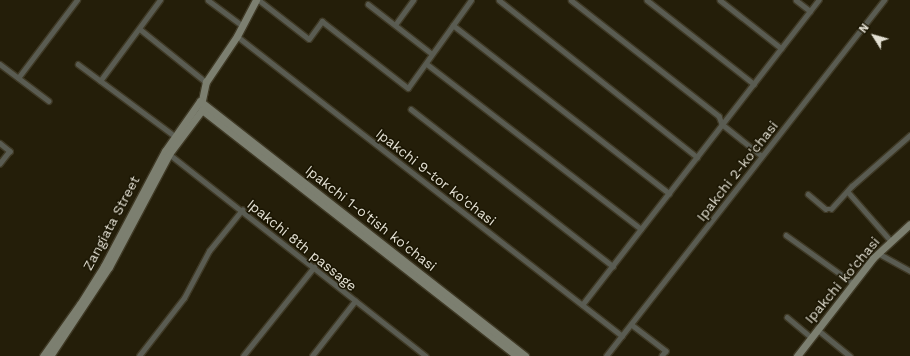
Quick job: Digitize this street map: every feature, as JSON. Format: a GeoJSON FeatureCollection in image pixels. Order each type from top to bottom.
{"type":"FeatureCollection","features":[{"type":"Feature","properties":{"kind":"main road","name":"Zangiata Street"},"geometry":{"type":"LineString","coordinates":[[50,356],[109,267],[175,136],[200,101],[206,82],[237,36],[256,0]]}},
{"type":"Feature","properties":{"kind":"main road"},"geometry":{"type":"LineString","coordinates":[[200,101],[202,110]]}},
{"type":"Feature","properties":{"kind":"main road","name":"Ipakchi 1-o'tish ko'chasi"},"geometry":{"type":"LineString","coordinates":[[200,101],[525,356]]}},
{"type":"Feature","properties":{"kind":"main road","name":"Zangiata Street"},"geometry":{"type":"LineString","coordinates":[[43,356],[104,266],[167,153],[202,110]]}},
{"type":"Feature","properties":{"kind":"main road","name":"Ipakchi 1-o'tish ko'chasi"},"geometry":{"type":"LineString","coordinates":[[202,110],[517,356]]}},
{"type":"Feature","properties":{"kind":"main road","name":"Ipakchi ko'chasi"},"geometry":{"type":"LineString","coordinates":[[797,356],[878,253],[910,224]]}},
{"type":"Feature","properties":{"kind":"street"},"geometry":{"type":"LineString","coordinates":[[18,78],[77,0]]}},
{"type":"Feature","properties":{"kind":"street"},"geometry":{"type":"LineString","coordinates":[[100,81],[160,0]]}},
{"type":"Feature","properties":{"kind":"street"},"geometry":{"type":"LineString","coordinates":[[208,0],[243,26]]}},
{"type":"Feature","properties":{"kind":"street"},"geometry":{"type":"LineString","coordinates":[[259,0],[309,39],[322,21],[408,88],[428,64],[431,53],[471,0]]}},
{"type":"Feature","properties":{"kind":"street"},"geometry":{"type":"LineString","coordinates":[[395,25],[413,0]]}},
{"type":"Feature","properties":{"kind":"street"},"geometry":{"type":"LineString","coordinates":[[499,0],[698,157]]}},
{"type":"Feature","properties":{"kind":"street"},"geometry":{"type":"LineString","coordinates":[[571,0],[719,116],[722,124],[762,156]]}},
{"type":"Feature","properties":{"kind":"street"},"geometry":{"type":"LineString","coordinates":[[647,0],[754,84]]}},
{"type":"Feature","properties":{"kind":"street"},"geometry":{"type":"LineString","coordinates":[[720,0],[781,48]]}},
{"type":"Feature","properties":{"kind":"street"},"geometry":{"type":"LineString","coordinates":[[796,0],[810,11]]}},
{"type":"Feature","properties":{"kind":"street"},"geometry":{"type":"LineString","coordinates":[[582,305],[819,0]]}},
{"type":"Feature","properties":{"kind":"street","name":"Ipakchi 2-ko'chasi"},"geometry":{"type":"LineString","coordinates":[[606,356],[884,0]]}},
{"type":"Feature","properties":{"kind":"street"},"geometry":{"type":"LineString","coordinates":[[368,4],[431,53]]}},
{"type":"Feature","properties":{"kind":"street"},"geometry":{"type":"LineString","coordinates":[[453,25],[669,193]]}},
{"type":"Feature","properties":{"kind":"street"},"geometry":{"type":"LineString","coordinates":[[140,29],[206,82]]}},
{"type":"Feature","properties":{"kind":"street","name":"Ipakchi 9-tor ko'chasi"},"geometry":{"type":"LineString","coordinates":[[237,36],[622,336]]}},
{"type":"Feature","properties":{"kind":"street"},"geometry":{"type":"LineString","coordinates":[[0,64],[48,101]]}},
{"type":"Feature","properties":{"kind":"street"},"geometry":{"type":"LineString","coordinates":[[78,64],[175,136]]}},
{"type":"Feature","properties":{"kind":"street"},"geometry":{"type":"LineString","coordinates":[[428,64],[641,229]]}},
{"type":"Feature","properties":{"kind":"street"},"geometry":{"type":"LineString","coordinates":[[411,109],[613,266]]}},
{"type":"Feature","properties":{"kind":"street"},"geometry":{"type":"LineString","coordinates":[[808,194],[828,210],[849,192],[852,186],[910,134]]}},
{"type":"Feature","properties":{"kind":"street"},"geometry":{"type":"LineString","coordinates":[[0,143],[10,151],[0,164]]}},
{"type":"Feature","properties":{"kind":"street","name":"Ipakchi 8th passage"},"geometry":{"type":"LineString","coordinates":[[167,153],[242,210],[423,355]]}},
{"type":"Feature","properties":{"kind":"street"},"geometry":{"type":"LineString","coordinates":[[849,192],[891,241]]}},
{"type":"Feature","properties":{"kind":"street"},"geometry":{"type":"LineString","coordinates":[[139,356],[184,298],[209,251],[242,210]]}},
{"type":"Feature","properties":{"kind":"street"},"geometry":{"type":"LineString","coordinates":[[786,235],[853,283]]}},
{"type":"Feature","properties":{"kind":"street"},"geometry":{"type":"LineString","coordinates":[[878,253],[910,270]]}},
{"type":"Feature","properties":{"kind":"street"},"geometry":{"type":"LineString","coordinates":[[243,356],[314,267]]}},
{"type":"Feature","properties":{"kind":"street"},"geometry":{"type":"LineString","coordinates":[[312,356],[355,301]]}},
{"type":"Feature","properties":{"kind":"street"},"geometry":{"type":"LineString","coordinates":[[787,317],[811,337]]}},
{"type":"Feature","properties":{"kind":"street"},"geometry":{"type":"LineString","coordinates":[[631,324],[666,352],[662,356]]}},
{"type":"Feature","properties":{"kind":"street"},"geometry":{"type":"LineString","coordinates":[[817,329],[850,356]]}}]}
